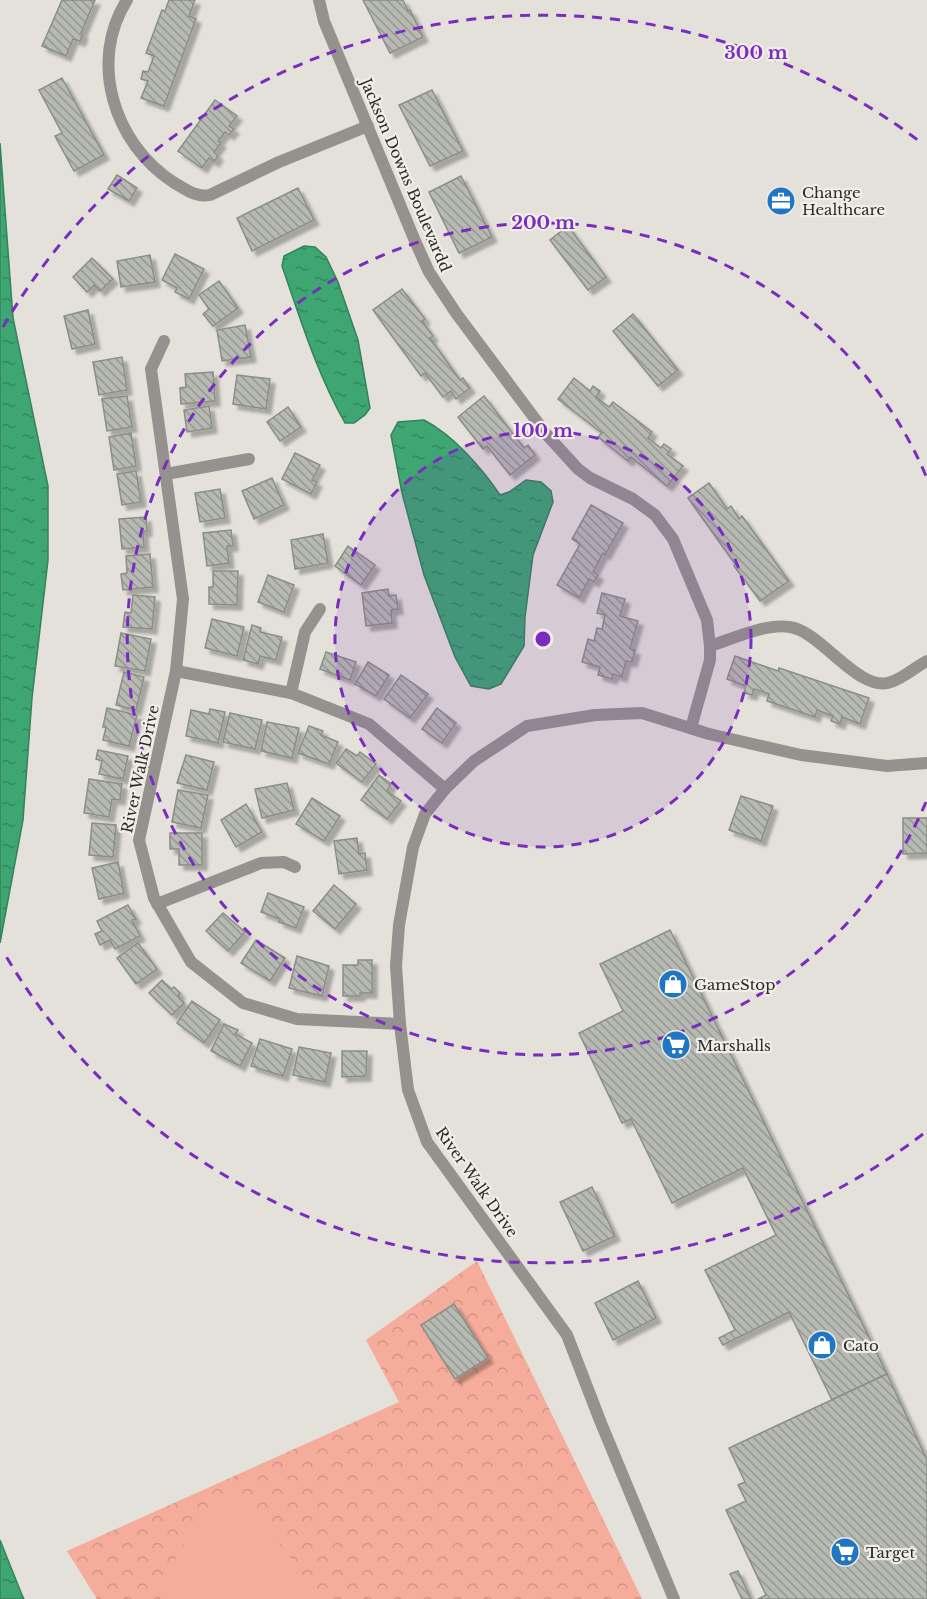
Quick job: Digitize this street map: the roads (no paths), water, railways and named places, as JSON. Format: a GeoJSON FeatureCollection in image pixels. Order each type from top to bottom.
{"type":"FeatureCollection","features":[{"type":"Feature","properties":{"kind":"street"},"geometry":{"type":"LineString","coordinates":[[127,0],[113,30],[108,55],[108,78],[114,104],[132,142],[151,165],[189,192],[200,197],[210,195],[279,162],[368,126]]}},
{"type":"Feature","properties":{"kind":"street","name":"Jackson Downs Boulevardd"},"geometry":{"type":"LineString","coordinates":[[319,0],[324,21],[429,272],[449,303],[547,435],[578,469],[604,486],[633,499],[660,520],[673,539],[707,620],[710,646],[710,660],[691,728]]}},
{"type":"Feature","properties":{"kind":"street"},"geometry":{"type":"LineString","coordinates":[[164,340],[151,369],[166,474],[249,459]]}},
{"type":"Feature","properties":{"kind":"street","name":"River Walk Drive"},"geometry":{"type":"LineString","coordinates":[[166,474],[183,599],[176,672],[139,840],[154,898],[190,962],[243,1003],[297,1019],[400,1024],[408,1090],[427,1142],[567,1335],[674,1599]]}},
{"type":"Feature","properties":{"kind":"street"},"geometry":{"type":"LineString","coordinates":[[291,693],[305,632],[320,609]]}},
{"type":"Feature","properties":{"kind":"street"},"geometry":{"type":"LineString","coordinates":[[710,646],[773,627],[790,627],[804,631],[859,675],[879,682],[892,682],[927,661]]}},
{"type":"Feature","properties":{"kind":"street"},"geometry":{"type":"LineString","coordinates":[[176,672],[291,693],[369,724],[445,789]]}},
{"type":"Feature","properties":{"kind":"street"},"geometry":{"type":"LineString","coordinates":[[400,1024],[397,956],[399,925],[413,847],[425,814],[445,789],[474,761],[527,726],[595,715],[642,713],[691,728],[801,755],[887,766],[927,763]]}},
{"type":"Feature","properties":{"kind":"street"},"geometry":{"type":"LineString","coordinates":[[157,904],[261,863],[284,861],[295,867]]}},
{"type":"Feature","properties":{"kind":"water"},"geometry":{"type":"Polygon","coordinates":[[[0,143],[13,318],[48,486],[48,560],[32,698],[23,820],[0,943],[0,143]]]}},
{"type":"Feature","properties":{"kind":"water"},"geometry":{"type":"Polygon","coordinates":[[[304,246],[315,247],[326,257],[338,282],[358,340],[370,408],[354,423],[345,423],[326,385],[282,266],[284,256],[304,246]]]}},
{"type":"Feature","properties":{"kind":"water"},"geometry":{"type":"Polygon","coordinates":[[[424,420],[446,434],[466,453],[500,495],[509,492],[526,480],[541,482],[551,491],[553,502],[533,555],[525,617],[524,646],[501,684],[489,689],[471,686],[455,657],[424,575],[402,493],[391,435],[398,422],[424,420]]]}},
{"type":"Feature","properties":{"kind":"water"},"geometry":{"type":"Polygon","coordinates":[[[0,1540],[22,1595],[24,1599],[0,1599],[0,1540]]]}},
{"type":"Feature","properties":{"kind":"place","name":"Change Healthcare"},"geometry":{"type":"Point","coordinates":[781,201]}},
{"type":"Feature","properties":{"kind":"place","name":"GameStop"},"geometry":{"type":"Point","coordinates":[673,984]}},
{"type":"Feature","properties":{"kind":"place","name":"Marshalls"},"geometry":{"type":"Point","coordinates":[676,1045]}},
{"type":"Feature","properties":{"kind":"place","name":"Cato"},"geometry":{"type":"Point","coordinates":[822,1345]}},
{"type":"Feature","properties":{"kind":"place","name":"Target"},"geometry":{"type":"Point","coordinates":[845,1552]}}]}
